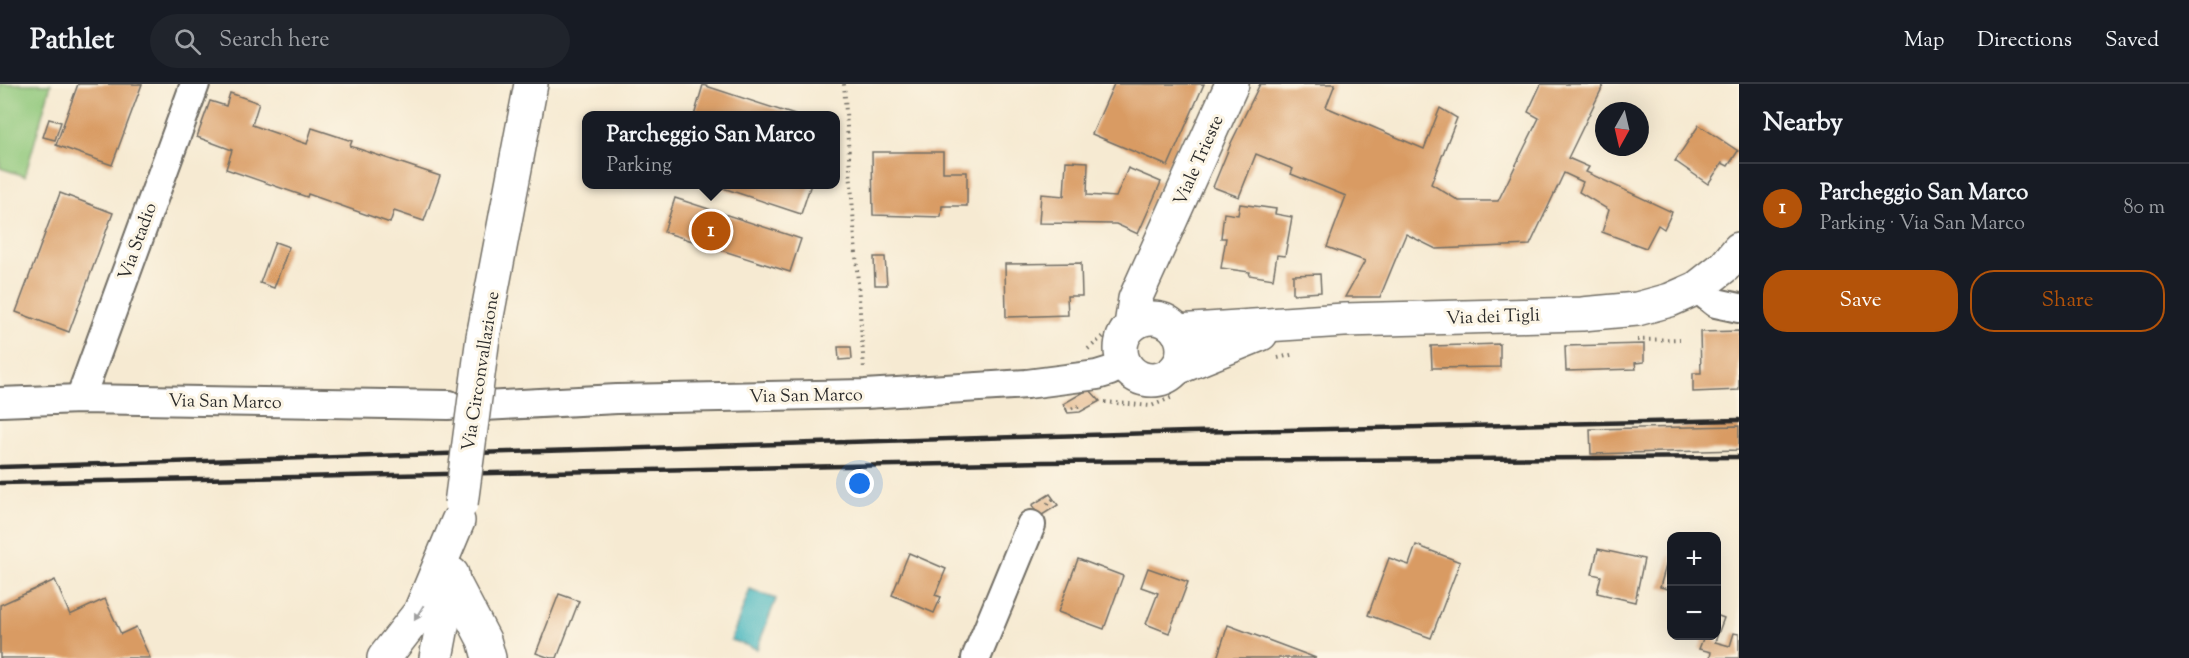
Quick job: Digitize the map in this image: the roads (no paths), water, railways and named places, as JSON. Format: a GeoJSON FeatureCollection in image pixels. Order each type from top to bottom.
{"type":"FeatureCollection","features":[{"type":"Feature","properties":{"kind":"street","name":"Via Stadio"},"geometry":{"type":"LineString","coordinates":[[80,399],[195,84]]}},
{"type":"Feature","properties":{"kind":"street","name":"Via Circonvallazione"},"geometry":{"type":"LineString","coordinates":[[436,658],[451,577],[483,337],[531,84]]}},
{"type":"Feature","properties":{"kind":"street","name":"Viale Trieste"},"geometry":{"type":"LineString","coordinates":[[1131,326],[1136,299],[1232,84]]}},
{"type":"Feature","properties":{"kind":"street","name":"Viale Trieste"},"geometry":{"type":"LineString","coordinates":[[1164,237],[1163,287],[1173,327]]}},
{"type":"Feature","properties":{"kind":"street","name":"Via dei Tigli"},"geometry":{"type":"LineString","coordinates":[[1124,364],[1136,376],[1153,381],[1179,380],[1344,320],[1582,314],[1638,309],[1670,300],[1697,288],[1725,266],[1739,249]]}},
{"type":"Feature","properties":{"kind":"street"},"geometry":{"type":"LineString","coordinates":[[1697,288],[1716,303],[1739,308]]}},
{"type":"Feature","properties":{"kind":"street","name":"Via dei Tigli"},"geometry":{"type":"LineString","coordinates":[[1131,326],[1140,320],[1150,318],[1173,327],[1291,339]]}},
{"type":"Feature","properties":{"kind":"street"},"geometry":{"type":"LineString","coordinates":[[1124,364],[1121,352],[1122,340],[1131,326]]}},
{"type":"Feature","properties":{"kind":"street"},"geometry":{"type":"LineString","coordinates":[[1173,327],[1182,340],[1179,380]]}},
{"type":"Feature","properties":{"kind":"street","name":"Via San Marco"},"geometry":{"type":"LineString","coordinates":[[484,406],[617,399],[865,394],[1050,381],[1097,375],[1124,364]]}},
{"type":"Feature","properties":{"kind":"street","name":"Via San Marco"},"geometry":{"type":"LineString","coordinates":[[0,402],[80,399],[449,405]]}},
{"type":"Feature","properties":{"kind":"street"},"geometry":{"type":"LineString","coordinates":[[384,658],[420,612],[459,512]]}},
{"type":"Feature","properties":{"kind":"street"},"geometry":{"type":"LineString","coordinates":[[976,658],[1031,525]]}},
{"type":"Feature","properties":{"kind":"street"},"geometry":{"type":"LineString","coordinates":[[451,577],[484,640],[489,658]]}},
{"type":"Feature","properties":{"kind":"water"},"geometry":{"type":"Polygon","coordinates":[[[750,589],[776,599],[757,649],[731,640],[750,589]]]}},
{"type":"Feature","properties":{"kind":"railway"},"geometry":{"type":"LineString","coordinates":[[0,467],[1189,432],[1739,420]]}},
{"type":"Feature","properties":{"kind":"railway"},"geometry":{"type":"LineString","coordinates":[[0,483],[1044,462],[1739,457]]}},
{"type":"Feature","properties":{"kind":"place","name":"Parcheggio San Marco"},"geometry":{"type":"Point","coordinates":[711,231]}}]}
